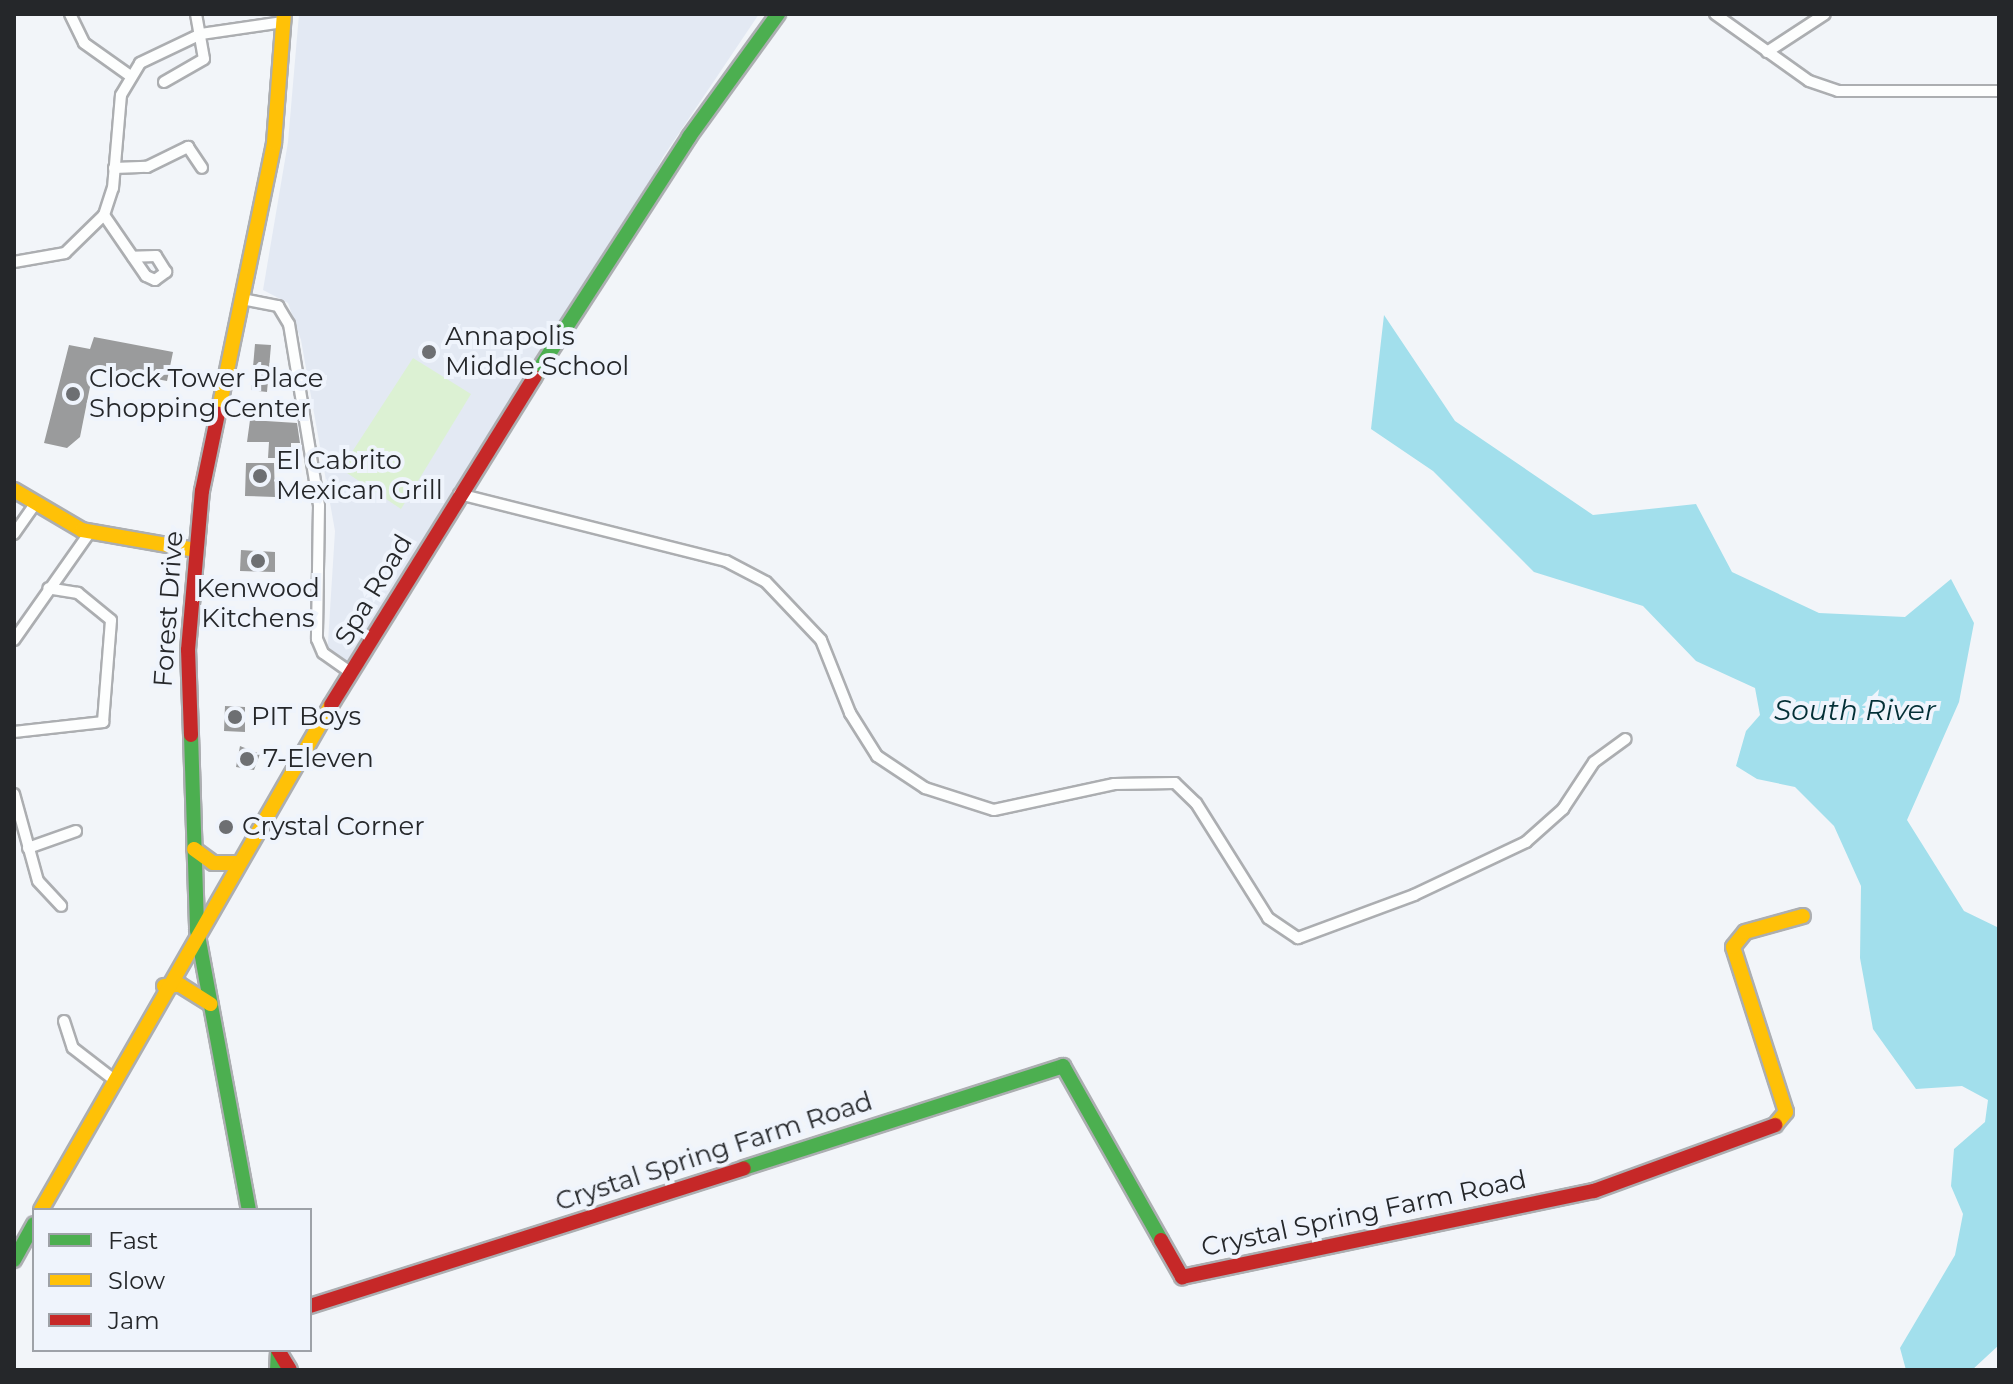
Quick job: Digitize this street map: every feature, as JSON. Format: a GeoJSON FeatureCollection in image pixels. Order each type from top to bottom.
{"type":"FeatureCollection","features":[{"type":"Feature","properties":{"kind":"street"},"geometry":{"type":"LineString","coordinates":[[70,14],[84,43],[129,75]]}},
{"type":"Feature","properties":{"kind":"street"},"geometry":{"type":"LineString","coordinates":[[164,82],[204,59],[196,14]]}},
{"type":"Feature","properties":{"kind":"street","name":"Spa Road"},"geometry":{"type":"LineString","coordinates":[[42,1208],[164,986],[459,494],[689,137],[778,14]]}},
{"type":"Feature","properties":{"kind":"street"},"geometry":{"type":"LineString","coordinates":[[1715,14],[1809,81],[1838,91],[1999,91]]}},
{"type":"Feature","properties":{"kind":"street"},"geometry":{"type":"LineString","coordinates":[[1767,52],[1825,14]]}},
{"type":"Feature","properties":{"kind":"street"},"geometry":{"type":"LineString","coordinates":[[14,262],[65,253],[104,215],[114,168],[115,123],[129,75],[157,50],[201,34],[283,18]]}},
{"type":"Feature","properties":{"kind":"street","name":"Forest Drive"},"geometry":{"type":"LineString","coordinates":[[249,1208],[197,930],[187,690],[195,550],[274,143],[283,18]]}},
{"type":"Feature","properties":{"kind":"street"},"geometry":{"type":"LineString","coordinates":[[114,168],[147,167],[188,147],[202,168]]}},
{"type":"Feature","properties":{"kind":"street"},"geometry":{"type":"LineString","coordinates":[[104,215],[133,257]]}},
{"type":"Feature","properties":{"kind":"street"},"geometry":{"type":"LineString","coordinates":[[242,299],[278,306],[289,324],[319,506],[317,639],[323,653],[352,673]]}},
{"type":"Feature","properties":{"kind":"street"},"geometry":{"type":"LineString","coordinates":[[14,490],[90,532],[195,550]]}},
{"type":"Feature","properties":{"kind":"street"},"geometry":{"type":"LineString","coordinates":[[459,494],[717,558],[766,582],[821,640],[850,713],[877,756],[925,788],[994,810],[1114,784],[1175,783],[1196,803],[1268,918],[1298,938],[1414,895],[1526,842],[1563,809],[1594,762],[1626,739]]}},
{"type":"Feature","properties":{"kind":"street"},"geometry":{"type":"LineString","coordinates":[[14,534],[36,503]]}},
{"type":"Feature","properties":{"kind":"street"},"geometry":{"type":"LineString","coordinates":[[14,640],[90,532]]}},
{"type":"Feature","properties":{"kind":"street"},"geometry":{"type":"LineString","coordinates":[[14,732],[103,722],[111,620],[78,593],[48,588]]}},
{"type":"Feature","properties":{"kind":"street"},"geometry":{"type":"LineString","coordinates":[[14,794],[38,881],[61,906]]}},
{"type":"Feature","properties":{"kind":"street"},"geometry":{"type":"LineString","coordinates":[[28,848],[76,831]]}},
{"type":"Feature","properties":{"kind":"street"},"geometry":{"type":"LineString","coordinates":[[194,849],[213,863],[236,863]]}},
{"type":"Feature","properties":{"kind":"street","name":"Crystal Spring Farm Road"},"geometry":{"type":"LineString","coordinates":[[312,1305],[1063,1066],[1182,1277],[1594,1191],[1781,1123],[1786,1112],[1733,947],[1745,932],[1803,916]]}},
{"type":"Feature","properties":{"kind":"street"},"geometry":{"type":"LineString","coordinates":[[164,986],[180,985],[211,1004]]}},
{"type":"Feature","properties":{"kind":"street"},"geometry":{"type":"LineString","coordinates":[[64,1021],[73,1048],[113,1079]]}},
{"type":"Feature","properties":{"kind":"street"},"geometry":{"type":"LineString","coordinates":[[14,1260],[32,1228]]}},
{"type":"Feature","properties":{"kind":"street"},"geometry":{"type":"LineString","coordinates":[[279,1352],[290,1370]]}},
{"type":"Feature","properties":{"kind":"shaded area","name":"Annapolis Middle School"},"geometry":{"type":"Polygon","coordinates":[[[299,14],[759,14],[663,157],[606,268],[349,669],[327,658],[335,531],[301,340],[288,303],[263,290],[288,142],[299,14]]]}},
{"type":"Feature","properties":{"kind":"green space"},"geometry":{"type":"Polygon","coordinates":[[[413,358],[471,394],[401,509],[341,469],[413,358]]]}},
{"type":"Feature","properties":{"kind":"water","name":"South River"},"geometry":{"type":"Polygon","coordinates":[[[1384,315],[1455,421],[1593,515],[1696,504],[1732,572],[1819,613],[1905,617],[1951,579],[1974,623],[1959,702],[1907,820],[1964,911],[1999,928],[1999,1345],[1972,1370],[1906,1370],[1900,1348],[1955,1255],[1963,1214],[1951,1186],[1954,1149],[1985,1122],[1988,1100],[1962,1086],[1916,1089],[1873,1029],[1860,958],[1861,886],[1834,826],[1795,787],[1757,779],[1736,766],[1746,731],[1760,715],[1755,688],[1696,661],[1643,606],[1534,572],[1433,471],[1371,429],[1384,315]]]}},
{"type":"Feature","properties":{"kind":"building","name":"Clock Tower Place Shopping Center"},"geometry":{"type":"Polygon","coordinates":[[[94,337],[173,352],[167,381],[94,367],[80,437],[67,448],[44,443],[69,345],[90,349],[94,337]]]}},
{"type":"Feature","properties":{"kind":"building"},"geometry":{"type":"Polygon","coordinates":[[[255,344],[271,345],[267,392],[251,390],[255,344]]]}},
{"type":"Feature","properties":{"kind":"building"},"geometry":{"type":"Polygon","coordinates":[[[250,420],[297,423],[300,443],[291,443],[291,458],[268,458],[269,442],[247,442],[250,420]]]}},
{"type":"Feature","properties":{"kind":"building","name":"El Cabrito Mexican Grill"},"geometry":{"type":"Polygon","coordinates":[[[246,463],[274,463],[275,497],[245,496],[246,463]]]}},
{"type":"Feature","properties":{"kind":"building","name":"Kenwood Kitchens"},"geometry":{"type":"Polygon","coordinates":[[[241,550],[275,552],[275,572],[240,571],[241,550]]]}},
{"type":"Feature","properties":{"kind":"building","name":"PIT Boys"},"geometry":{"type":"Polygon","coordinates":[[[225,706],[245,707],[245,732],[224,731],[225,706]]]}},
{"type":"Feature","properties":{"kind":"building","name":"7-Eleven"},"geometry":{"type":"Polygon","coordinates":[[[240,746],[260,754],[254,770],[236,767],[240,746]]]}},
{"type":"Feature","properties":{"kind":"traffic: fast"},"geometry":{"type":"LineString","coordinates":[[534,377],[689,137],[778,14]]}},
{"type":"Feature","properties":{"kind":"traffic: fast"},"geometry":{"type":"LineString","coordinates":[[191,735],[197,930],[249,1208]]}},
{"type":"Feature","properties":{"kind":"traffic: fast"},"geometry":{"type":"LineString","coordinates":[[744,1168],[1063,1066],[1161,1240]]}},
{"type":"Feature","properties":{"kind":"traffic: fast"},"geometry":{"type":"LineString","coordinates":[[14,1260],[32,1228]]}},
{"type":"Feature","properties":{"kind":"traffic: fast"},"geometry":{"type":"LineString","coordinates":[[277,1370],[278,1352]]}},
{"type":"Feature","properties":{"kind":"traffic: slow"},"geometry":{"type":"LineString","coordinates":[[218,414],[274,143],[284,14]]}},
{"type":"Feature","properties":{"kind":"traffic: slow"},"geometry":{"type":"LineString","coordinates":[[14,490],[82,530],[195,550]]}},
{"type":"Feature","properties":{"kind":"traffic: slow"},"geometry":{"type":"LineString","coordinates":[[42,1208],[331,705]]}},
{"type":"Feature","properties":{"kind":"traffic: slow"},"geometry":{"type":"LineString","coordinates":[[194,849],[213,863],[236,863]]}},
{"type":"Feature","properties":{"kind":"traffic: slow"},"geometry":{"type":"LineString","coordinates":[[1775,1125],[1786,1112],[1733,947],[1745,932],[1803,916]]}},
{"type":"Feature","properties":{"kind":"traffic: slow"},"geometry":{"type":"LineString","coordinates":[[164,986],[180,985],[211,1004]]}},
{"type":"Feature","properties":{"kind":"traffic: jam"},"geometry":{"type":"LineString","coordinates":[[331,705],[534,377]]}},
{"type":"Feature","properties":{"kind":"traffic: jam"},"geometry":{"type":"LineString","coordinates":[[191,735],[188,650],[202,491],[218,414]]}},
{"type":"Feature","properties":{"kind":"traffic: jam"},"geometry":{"type":"LineString","coordinates":[[1161,1240],[1182,1277],[1594,1191],[1775,1125]]}},
{"type":"Feature","properties":{"kind":"traffic: jam"},"geometry":{"type":"LineString","coordinates":[[312,1305],[744,1168]]}},
{"type":"Feature","properties":{"kind":"traffic: jam"},"geometry":{"type":"LineString","coordinates":[[279,1352],[290,1370]]}},
{"type":"Feature","properties":{"kind":"place","name":"Annapolis Middle School"},"geometry":{"type":"Point","coordinates":[429,352]}},
{"type":"Feature","properties":{"kind":"place","name":"Clock Tower Place Shopping Center"},"geometry":{"type":"Point","coordinates":[73,394]}},
{"type":"Feature","properties":{"kind":"place","name":"El Cabrito Mexican Grill"},"geometry":{"type":"Point","coordinates":[260,476]}},
{"type":"Feature","properties":{"kind":"place","name":"Kenwood Kitchens"},"geometry":{"type":"Point","coordinates":[258,561]}},
{"type":"Feature","properties":{"kind":"place","name":"PIT Boys"},"geometry":{"type":"Point","coordinates":[235,717]}},
{"type":"Feature","properties":{"kind":"place","name":"7-Eleven"},"geometry":{"type":"Point","coordinates":[247,759]}},
{"type":"Feature","properties":{"kind":"place","name":"Crystal Corner"},"geometry":{"type":"Point","coordinates":[226,827]}}]}
